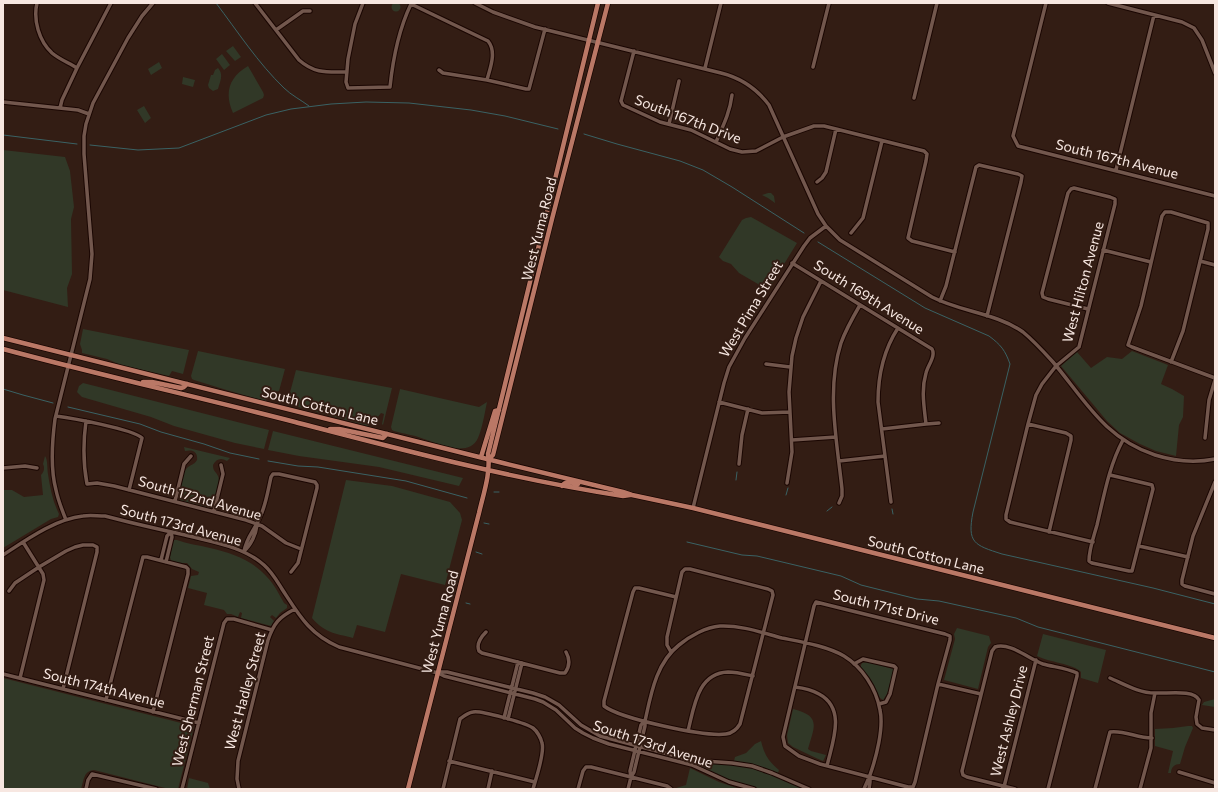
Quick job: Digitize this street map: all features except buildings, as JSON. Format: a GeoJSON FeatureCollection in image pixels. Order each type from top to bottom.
{"type":"FeatureCollection","features":[{"type":"Feature","properties":{"kind":"main road","name":"West Yuma Road"},"geometry":{"type":"LineString","coordinates":[[408,789],[472,541],[488,470],[488,454],[598,3]]}},
{"type":"Feature","properties":{"kind":"main road","name":"West Yuma Road"},"geometry":{"type":"LineString","coordinates":[[489,459],[493,455],[608,3]]}},
{"type":"Feature","properties":{"kind":"main road"},"geometry":{"type":"LineString","coordinates":[[560,187],[559,182],[567,150],[564,147]]}},
{"type":"Feature","properties":{"kind":"main road"},"geometry":{"type":"LineString","coordinates":[[510,387],[523,326],[523,323],[521,322]]}},
{"type":"Feature","properties":{"kind":"main road","name":"South Cotton Lane"},"geometry":{"type":"LineString","coordinates":[[3,338],[632,495],[693,508],[1215,638]]}},
{"type":"Feature","properties":{"kind":"main road","name":"South Cotton Lane"},"geometry":{"type":"LineString","coordinates":[[3,348],[69,366],[488,470],[562,486],[623,496],[632,495]]}},
{"type":"Feature","properties":{"kind":"main road"},"geometry":{"type":"LineString","coordinates":[[135,382],[152,382],[181,388],[187,384]]}},
{"type":"Feature","properties":{"kind":"main road"},"geometry":{"type":"LineString","coordinates":[[278,418],[281,408]]}},
{"type":"Feature","properties":{"kind":"main road"},"geometry":{"type":"LineString","coordinates":[[481,457],[495,411],[499,410]]}},
{"type":"Feature","properties":{"kind":"main road"},"geometry":{"type":"LineString","coordinates":[[322,429],[339,429],[383,438],[387,434]]}},
{"type":"Feature","properties":{"kind":"main road"},"geometry":{"type":"LineString","coordinates":[[562,486],[566,482],[596,486]]}},
{"type":"Feature","properties":{"kind":"street"},"geometry":{"type":"LineString","coordinates":[[37,3],[36,17],[39,34],[52,54],[77,68]]}},
{"type":"Feature","properties":{"kind":"street"},"geometry":{"type":"LineString","coordinates":[[60,108],[62,100],[77,68],[111,3]]}},
{"type":"Feature","properties":{"kind":"street"},"geometry":{"type":"LineString","coordinates":[[66,520],[56,490],[53,475],[53,438],[56,416],[90,279],[92,260],[84,144],[85,130],[89,114],[128,38],[142,16],[153,3]]}},
{"type":"Feature","properties":{"kind":"street"},"geometry":{"type":"LineString","coordinates":[[255,3],[299,60],[312,69],[325,72],[347,72]]}},
{"type":"Feature","properties":{"kind":"street"},"geometry":{"type":"LineString","coordinates":[[363,3],[354,28],[348,59],[346,82],[348,88],[390,87],[392,63],[398,37],[411,4],[488,41],[493,52],[487,80]]}},
{"type":"Feature","properties":{"kind":"street"},"geometry":{"type":"LineString","coordinates":[[705,68],[721,3]]}},
{"type":"Feature","properties":{"kind":"street"},"geometry":{"type":"LineString","coordinates":[[813,67],[829,3]]}},
{"type":"Feature","properties":{"kind":"street"},"geometry":{"type":"LineString","coordinates":[[914,98],[937,3]]}},
{"type":"Feature","properties":{"kind":"street","name":"South 167th Avenue"},"geometry":{"type":"LineString","coordinates":[[1046,3],[1013,136],[1018,146],[1215,196]]}},
{"type":"Feature","properties":{"kind":"street"},"geometry":{"type":"LineString","coordinates":[[1108,3],[1182,22],[1194,28],[1202,40],[1215,73]]}},
{"type":"Feature","properties":{"kind":"street"},"geometry":{"type":"LineString","coordinates":[[477,4],[509,18],[545,29],[705,68],[734,77],[750,86],[759,93],[769,105],[818,214],[826,226],[840,240],[940,301],[1005,322],[1022,332],[1036,343],[1098,418],[1123,440],[1143,451],[1174,460],[1187,461],[1215,459]]}},
{"type":"Feature","properties":{"kind":"street"},"geometry":{"type":"LineString","coordinates":[[276,30],[303,11],[310,11]]}},
{"type":"Feature","properties":{"kind":"street"},"geometry":{"type":"LineString","coordinates":[[1116,170],[1154,15]]}},
{"type":"Feature","properties":{"kind":"street"},"geometry":{"type":"LineString","coordinates":[[439,70],[442,73],[487,80],[529,89],[545,29]]}},
{"type":"Feature","properties":{"kind":"street","name":"South 167th Drive"},"geometry":{"type":"LineString","coordinates":[[634,51],[621,101],[623,105],[660,122],[691,130],[730,150],[742,152],[756,151],[784,137],[814,126],[824,126],[924,152],[927,154],[908,238],[912,242],[955,252]]}},
{"type":"Feature","properties":{"kind":"street"},"geometry":{"type":"LineString","coordinates":[[669,124],[679,81]]}},
{"type":"Feature","properties":{"kind":"street"},"geometry":{"type":"LineString","coordinates":[[716,142],[727,117],[732,95]]}},
{"type":"Feature","properties":{"kind":"street"},"geometry":{"type":"LineString","coordinates":[[3,102],[78,110],[89,114]]}},
{"type":"Feature","properties":{"kind":"street"},"geometry":{"type":"LineString","coordinates":[[818,182],[826,172],[836,129]]}},
{"type":"Feature","properties":{"kind":"street"},"geometry":{"type":"LineString","coordinates":[[851,233],[863,218],[882,141]]}},
{"type":"Feature","properties":{"kind":"street"},"geometry":{"type":"LineString","coordinates":[[940,301],[946,286],[976,167],[979,165],[1018,174],[1022,176],[1021,182],[987,316]]}},
{"type":"Feature","properties":{"kind":"street","name":"West Hilton Avenue"},"geometry":{"type":"LineString","coordinates":[[1049,532],[1010,522],[1006,519],[1006,515],[1036,395],[1042,384],[1056,366],[1079,347],[1115,204],[1115,199],[1074,188],[1068,193],[1042,293],[1043,297],[1088,309]]}},
{"type":"Feature","properties":{"kind":"street"},"geometry":{"type":"LineString","coordinates":[[1171,362],[1183,330],[1208,229],[1208,223],[1171,212],[1165,212],[1162,216],[1141,306],[1128,345],[1132,347],[1215,379],[1209,400],[1205,438]]}},
{"type":"Feature","properties":{"kind":"street","name":"West Pima Street"},"geometry":{"type":"LineString","coordinates":[[693,508],[719,402],[727,372],[732,361],[792,263],[814,234],[826,226]]}},
{"type":"Feature","properties":{"kind":"street"},"geometry":{"type":"LineString","coordinates":[[1103,250],[1151,262]]}},
{"type":"Feature","properties":{"kind":"street"},"geometry":{"type":"LineString","coordinates":[[1200,261],[1215,265]]}},
{"type":"Feature","properties":{"kind":"street","name":"South 169th Avenue"},"geometry":{"type":"LineString","coordinates":[[792,263],[931,348],[933,355],[926,371],[923,386],[923,402],[926,424]]}},
{"type":"Feature","properties":{"kind":"street"},"geometry":{"type":"LineString","coordinates":[[787,484],[792,456],[789,392],[790,367],[795,340],[803,317],[821,281]]}},
{"type":"Feature","properties":{"kind":"street"},"geometry":{"type":"LineString","coordinates":[[839,503],[842,496],[834,405],[835,370],[842,342],[849,324],[860,305]]}},
{"type":"Feature","properties":{"kind":"street"},"geometry":{"type":"LineString","coordinates":[[891,502],[878,402],[878,388],[884,357],[889,343],[898,328]]}},
{"type":"Feature","properties":{"kind":"street"},"geometry":{"type":"LineString","coordinates":[[766,364],[790,367]]}},
{"type":"Feature","properties":{"kind":"street"},"geometry":{"type":"LineString","coordinates":[[719,402],[767,413],[790,412]]}},
{"type":"Feature","properties":{"kind":"street"},"geometry":{"type":"LineString","coordinates":[[739,464],[742,435],[748,409]]}},
{"type":"Feature","properties":{"kind":"street"},"geometry":{"type":"LineString","coordinates":[[56,416],[132,433],[142,438],[129,490]]}},
{"type":"Feature","properties":{"kind":"street","name":"South 172nd Avenue"},"geometry":{"type":"LineString","coordinates":[[86,422],[83,440],[83,454],[87,484],[105,484],[246,520],[272,532],[286,543],[301,549]]}},
{"type":"Feature","properties":{"kind":"street"},"geometry":{"type":"LineString","coordinates":[[882,429],[939,423]]}},
{"type":"Feature","properties":{"kind":"street"},"geometry":{"type":"LineString","coordinates":[[1028,424],[1066,433],[1071,436],[1049,532],[1093,542]]}},
{"type":"Feature","properties":{"kind":"street"},"geometry":{"type":"LineString","coordinates":[[792,440],[836,437]]}},
{"type":"Feature","properties":{"kind":"street"},"geometry":{"type":"LineString","coordinates":[[1110,475],[1152,486],[1153,489],[1132,571],[1122,570],[1089,561],[1093,542],[1115,455],[1123,440]]}},
{"type":"Feature","properties":{"kind":"street"},"geometry":{"type":"LineString","coordinates":[[175,502],[184,464],[191,456]]}},
{"type":"Feature","properties":{"kind":"street"},"geometry":{"type":"LineString","coordinates":[[839,460],[885,456]]}},
{"type":"Feature","properties":{"kind":"street"},"geometry":{"type":"LineString","coordinates":[[214,511],[222,474],[221,465]]}},
{"type":"Feature","properties":{"kind":"street"},"geometry":{"type":"LineString","coordinates":[[3,468],[25,466],[37,468]]}},
{"type":"Feature","properties":{"kind":"street"},"geometry":{"type":"LineString","coordinates":[[244,552],[252,530],[261,516],[273,474],[315,482],[317,488],[298,563],[292,572]]}},
{"type":"Feature","properties":{"kind":"street"},"geometry":{"type":"LineString","coordinates":[[1215,482],[1193,536],[1182,580],[1182,584],[1185,586],[1215,594]]}},
{"type":"Feature","properties":{"kind":"street","name":"South 173rd Avenue"},"geometry":{"type":"LineString","coordinates":[[3,555],[45,529],[66,520],[83,516],[105,516],[220,544],[244,552],[256,558],[269,570],[295,609],[310,628],[329,643],[339,647],[438,672],[447,672],[545,697],[559,705],[581,725],[595,734],[696,760],[752,766],[808,789]]}},
{"type":"Feature","properties":{"kind":"street"},"geometry":{"type":"LineString","coordinates":[[161,560],[167,536],[171,532]]}},
{"type":"Feature","properties":{"kind":"street"},"geometry":{"type":"LineString","coordinates":[[166,562],[172,537],[171,532]]}},
{"type":"Feature","properties":{"kind":"street"},"geometry":{"type":"LineString","coordinates":[[20,678],[44,580],[39,566],[23,542]]}},
{"type":"Feature","properties":{"kind":"street"},"geometry":{"type":"LineString","coordinates":[[9,592],[15,583],[39,566],[66,551],[84,545],[93,545],[97,547],[63,689]]}},
{"type":"Feature","properties":{"kind":"street"},"geometry":{"type":"LineString","coordinates":[[1139,546],[1188,557]]}},
{"type":"Feature","properties":{"kind":"street"},"geometry":{"type":"LineString","coordinates":[[106,700],[143,557],[161,560],[186,567],[188,569],[188,574],[153,712]]}},
{"type":"Feature","properties":{"kind":"street"},"geometry":{"type":"LineString","coordinates":[[671,652],[667,645],[667,638],[682,572],[685,569],[690,569],[772,591],[773,595],[753,676],[740,724],[734,732],[725,734],[688,731],[618,714],[604,706],[604,701],[635,588],[676,597]]}},
{"type":"Feature","properties":{"kind":"street","name":"South 171st Drive"},"geometry":{"type":"LineString","coordinates":[[805,643],[816,602],[945,634],[950,636],[950,640],[938,684]]}},
{"type":"Feature","properties":{"kind":"street","name":"West Hadley Street"},"geometry":{"type":"LineString","coordinates":[[239,789],[237,779],[238,761],[272,630],[277,620],[295,609]]}},
{"type":"Feature","properties":{"kind":"street","name":"West Sherman Street"},"geometry":{"type":"LineString","coordinates":[[182,789],[224,623],[227,619],[234,620],[272,630]]}},
{"type":"Feature","properties":{"kind":"street"},"geometry":{"type":"LineString","coordinates":[[628,789],[631,777],[630,771],[637,751],[641,725],[645,721],[659,671],[671,652],[678,645],[690,637],[720,626],[744,628],[829,650],[844,656],[864,674],[871,686],[881,712],[880,729],[870,776],[869,789]]}},
{"type":"Feature","properties":{"kind":"street"},"geometry":{"type":"LineString","coordinates":[[486,632],[481,638],[478,648],[479,651],[560,673],[565,673],[568,669],[569,657],[566,652]]}},
{"type":"Feature","properties":{"kind":"street"},"geometry":{"type":"LineString","coordinates":[[805,643],[782,737],[785,746],[799,756],[827,766],[913,787],[938,684],[981,694]]}},
{"type":"Feature","properties":{"kind":"street"},"geometry":{"type":"LineString","coordinates":[[1015,789],[1003,788],[963,775],[962,771],[992,651],[999,645],[1013,649],[1043,664],[1076,673],[1077,676],[1048,789]]}},
{"type":"Feature","properties":{"kind":"street"},"geometry":{"type":"LineString","coordinates":[[854,664],[863,659],[894,666],[896,668],[890,694],[886,702],[879,704]]}},
{"type":"Feature","properties":{"kind":"street","name":"West Ashley Drive"},"geometry":{"type":"LineString","coordinates":[[1003,788],[1036,660]]}},
{"type":"Feature","properties":{"kind":"street"},"geometry":{"type":"LineString","coordinates":[[506,719],[520,662]]}},
{"type":"Feature","properties":{"kind":"street","name":"South 173rd Avenue"},"geometry":{"type":"LineString","coordinates":[[438,672],[444,676],[535,699],[560,713],[579,730],[592,738],[609,744],[692,765],[729,782],[754,789]]}},
{"type":"Feature","properties":{"kind":"street"},"geometry":{"type":"LineString","coordinates":[[688,731],[697,696],[701,687],[709,679],[718,674],[727,672],[737,672],[753,676]]}},
{"type":"Feature","properties":{"kind":"street","name":"South 174th Avenue"},"geometry":{"type":"LineString","coordinates":[[3,674],[199,723]]}},
{"type":"Feature","properties":{"kind":"street"},"geometry":{"type":"LineString","coordinates":[[1110,678],[1142,692],[1186,693],[1195,695],[1200,702],[1196,721],[1198,725],[1202,728],[1215,730]]}},
{"type":"Feature","properties":{"kind":"street"},"geometry":{"type":"LineString","coordinates":[[795,686],[819,694],[834,710],[836,730],[827,766]]}},
{"type":"Feature","properties":{"kind":"street"},"geometry":{"type":"LineString","coordinates":[[1140,789],[1151,748],[1151,713],[1155,693]]}},
{"type":"Feature","properties":{"kind":"street"},"geometry":{"type":"LineString","coordinates":[[442,789],[460,719],[467,714],[476,711],[534,728],[543,745],[542,756],[533,789]]}},
{"type":"Feature","properties":{"kind":"street"},"geometry":{"type":"LineString","coordinates":[[1095,789],[1110,732],[1116,731],[1141,738],[1152,738]]}},
{"type":"Feature","properties":{"kind":"street"},"geometry":{"type":"LineString","coordinates":[[449,761],[535,782]]}},
{"type":"Feature","properties":{"kind":"street"},"geometry":{"type":"LineString","coordinates":[[578,789],[583,771],[586,767],[667,786],[671,789]]}},
{"type":"Feature","properties":{"kind":"street"},"geometry":{"type":"LineString","coordinates":[[488,789],[492,772]]}},
{"type":"Feature","properties":{"kind":"street"},"geometry":{"type":"LineString","coordinates":[[1179,772],[1215,783]]}},
{"type":"Feature","properties":{"kind":"street"},"geometry":{"type":"LineString","coordinates":[[86,789],[88,780],[92,774],[156,789]]}},
{"type":"Feature","properties":{"kind":"street"},"geometry":{"type":"LineString","coordinates":[[864,789],[870,776]]}},
{"type":"Feature","properties":{"kind":"green space"},"geometry":{"type":"Polygon","coordinates":[[[396,2],[401,7],[396,12],[391,7],[396,2]]]}},
{"type":"Feature","properties":{"kind":"green space"},"geometry":{"type":"Polygon","coordinates":[[[233,46],[241,57],[235,61],[226,51],[233,46]]]}},
{"type":"Feature","properties":{"kind":"green space"},"geometry":{"type":"Polygon","coordinates":[[[222,54],[230,65],[224,70],[216,59],[222,54]]]}},
{"type":"Feature","properties":{"kind":"green space"},"geometry":{"type":"Polygon","coordinates":[[[159,62],[162,68],[151,75],[148,69],[159,62]]]}},
{"type":"Feature","properties":{"kind":"green space"},"geometry":{"type":"Polygon","coordinates":[[[248,66],[264,95],[263,98],[233,113],[229,99],[230,86],[236,75],[248,66]]]}},
{"type":"Feature","properties":{"kind":"green space"},"geometry":{"type":"Polygon","coordinates":[[[218,68],[221,73],[220,81],[218,89],[213,91],[208,85],[211,75],[213,75],[215,70],[218,68]]]}},
{"type":"Feature","properties":{"kind":"green space"},"geometry":{"type":"Polygon","coordinates":[[[183,77],[195,80],[193,87],[182,84],[183,77]]]}},
{"type":"Feature","properties":{"kind":"green space"},"geometry":{"type":"Polygon","coordinates":[[[144,106],[151,118],[145,123],[137,110],[144,106]]]}},
{"type":"Feature","properties":{"kind":"green space"},"geometry":{"type":"Polygon","coordinates":[[[3,150],[65,157],[70,171],[74,207],[71,219],[72,274],[67,288],[68,307],[3,290],[3,150]]]}},
{"type":"Feature","properties":{"kind":"green space"},"geometry":{"type":"Polygon","coordinates":[[[771,193],[774,196],[775,203],[762,195],[771,193]]]}},
{"type":"Feature","properties":{"kind":"green space"},"geometry":{"type":"Polygon","coordinates":[[[751,217],[797,243],[765,295],[758,284],[739,273],[731,264],[723,261],[719,257],[742,220],[751,217]]]}},
{"type":"Feature","properties":{"kind":"green space"},"geometry":{"type":"Polygon","coordinates":[[[83,329],[189,350],[183,374],[172,371],[169,376],[121,365],[107,359],[82,353],[80,344],[83,329]]]}},
{"type":"Feature","properties":{"kind":"green space"},"geometry":{"type":"Polygon","coordinates":[[[198,351],[285,369],[279,391],[276,392],[275,397],[267,396],[266,401],[194,380],[191,376],[198,351]]]}},
{"type":"Feature","properties":{"kind":"green space"},"geometry":{"type":"Polygon","coordinates":[[[1132,351],[1168,365],[1161,384],[1184,396],[1183,417],[1179,425],[1176,456],[1156,451],[1120,433],[1107,421],[1061,366],[1077,352],[1091,368],[1107,357],[1122,359],[1132,351]]]}},
{"type":"Feature","properties":{"kind":"green space"},"geometry":{"type":"Polygon","coordinates":[[[296,370],[392,388],[383,425],[384,414],[381,413],[375,420],[370,420],[368,426],[291,405],[288,400],[296,370]]]}},
{"type":"Feature","properties":{"kind":"green space"},"geometry":{"type":"Polygon","coordinates":[[[83,383],[269,430],[264,449],[235,443],[174,426],[151,417],[82,397],[77,392],[79,386],[83,383]]]}},
{"type":"Feature","properties":{"kind":"green space"},"geometry":{"type":"Polygon","coordinates":[[[400,389],[479,407],[487,402],[478,438],[474,444],[468,447],[453,448],[417,436],[392,430],[391,427],[400,389]]]}},
{"type":"Feature","properties":{"kind":"green space"},"geometry":{"type":"Polygon","coordinates":[[[273,431],[463,478],[459,486],[379,467],[299,456],[268,450],[273,431]]]}},
{"type":"Feature","properties":{"kind":"green space"},"geometry":{"type":"Polygon","coordinates":[[[184,447],[230,458],[227,461],[219,459],[213,465],[219,478],[219,482],[213,505],[208,508],[181,501],[178,497],[185,470],[197,460],[196,453],[188,450],[185,451],[184,447]]]}},
{"type":"Feature","properties":{"kind":"green space"},"geometry":{"type":"Polygon","coordinates":[[[45,456],[47,460],[52,495],[59,514],[58,517],[51,519],[3,548],[3,490],[12,490],[24,497],[43,495],[41,475],[44,470],[43,464],[45,456]]]}},
{"type":"Feature","properties":{"kind":"green space"},"geometry":{"type":"Polygon","coordinates":[[[346,480],[392,486],[450,502],[460,513],[462,520],[445,585],[401,574],[385,632],[357,625],[353,638],[326,630],[312,618],[346,480]]]}},
{"type":"Feature","properties":{"kind":"green space"},"geometry":{"type":"Polygon","coordinates":[[[173,540],[226,552],[255,566],[270,580],[284,603],[287,605],[287,608],[276,618],[272,615],[270,617],[274,621],[271,626],[241,618],[242,613],[240,612],[238,617],[227,614],[224,610],[204,605],[207,593],[188,588],[191,576],[198,575],[199,572],[192,569],[187,563],[171,561],[170,557],[173,540]]]}},
{"type":"Feature","properties":{"kind":"green space"},"geometry":{"type":"Polygon","coordinates":[[[957,628],[989,636],[991,643],[988,647],[978,689],[944,680],[955,639],[954,634],[957,628]]]}},
{"type":"Feature","properties":{"kind":"green space"},"geometry":{"type":"Polygon","coordinates":[[[1043,634],[1106,650],[1098,683],[1081,678],[1081,672],[1078,669],[1037,656],[1043,634]]]}},
{"type":"Feature","properties":{"kind":"green space"},"geometry":{"type":"Polygon","coordinates":[[[868,662],[893,669],[887,694],[883,700],[880,698],[871,681],[861,667],[862,663],[868,662]]]}},
{"type":"Feature","properties":{"kind":"green space"},"geometry":{"type":"Polygon","coordinates":[[[3,678],[193,726],[194,727],[178,789],[169,789],[94,770],[86,774],[81,789],[3,789],[3,678]]]}},
{"type":"Feature","properties":{"kind":"green space"},"geometry":{"type":"Polygon","coordinates":[[[1215,699],[1215,707],[1202,705],[1204,702],[1215,699]]]}},
{"type":"Feature","properties":{"kind":"green space"},"geometry":{"type":"Polygon","coordinates":[[[793,709],[808,715],[812,719],[814,729],[808,749],[826,755],[823,761],[793,747],[788,743],[787,735],[793,709]]]}},
{"type":"Feature","properties":{"kind":"green space"},"geometry":{"type":"Polygon","coordinates":[[[1192,726],[1193,728],[1180,764],[1174,766],[1171,773],[1168,773],[1173,751],[1155,746],[1155,729],[1192,726]]]}},
{"type":"Feature","properties":{"kind":"green space"},"geometry":{"type":"Polygon","coordinates":[[[761,741],[767,757],[779,770],[778,773],[757,766],[734,761],[735,757],[746,753],[755,744],[761,741]]]}},
{"type":"Feature","properties":{"kind":"green space"},"geometry":{"type":"Polygon","coordinates":[[[645,751],[751,768],[782,778],[805,789],[762,789],[751,787],[727,780],[703,768],[645,751]]]}},
{"type":"Feature","properties":{"kind":"green space"},"geometry":{"type":"Polygon","coordinates":[[[690,768],[719,782],[740,789],[676,789],[686,785],[690,768]]]}},
{"type":"Feature","properties":{"kind":"green space"},"geometry":{"type":"Polygon","coordinates":[[[189,778],[208,783],[210,789],[187,789],[189,778]]]}},
{"type":"Feature","properties":{"kind":"waterway"},"geometry":{"type":"LineString","coordinates":[[216,3],[248,47],[275,78],[287,91],[309,106]]}},
{"type":"Feature","properties":{"kind":"waterway"},"geometry":{"type":"LineString","coordinates":[[90,145],[138,150],[179,148],[266,115],[291,109],[331,104],[366,102],[409,103],[471,110],[505,116],[558,129]]}},
{"type":"Feature","properties":{"kind":"waterway"},"geometry":{"type":"LineString","coordinates":[[584,134],[680,161],[703,170],[804,233]]}},
{"type":"Feature","properties":{"kind":"waterway"},"geometry":{"type":"LineString","coordinates":[[3,135],[77,144]]}},
{"type":"Feature","properties":{"kind":"waterway"},"geometry":{"type":"LineString","coordinates":[[818,242],[925,308],[989,336],[1000,345],[1006,355],[1010,364],[971,522],[972,537],[979,545],[1002,554],[1153,588],[1215,604]]}},
{"type":"Feature","properties":{"kind":"waterway"},"geometry":{"type":"LineString","coordinates":[[3,389],[53,403]]}},
{"type":"Feature","properties":{"kind":"waterway"},"geometry":{"type":"LineString","coordinates":[[68,407],[140,424],[230,453],[259,459]]}},
{"type":"Feature","properties":{"kind":"waterway"},"geometry":{"type":"LineString","coordinates":[[268,461],[298,466],[318,467],[406,481],[467,498]]}},
{"type":"Feature","properties":{"kind":"waterway"},"geometry":{"type":"LineString","coordinates":[[736,480],[737,472]]}},
{"type":"Feature","properties":{"kind":"waterway"},"geometry":{"type":"LineString","coordinates":[[786,495],[788,488]]}},
{"type":"Feature","properties":{"kind":"waterway"},"geometry":{"type":"LineString","coordinates":[[494,492],[499,492]]}},
{"type":"Feature","properties":{"kind":"waterway"},"geometry":{"type":"LineString","coordinates":[[827,511],[832,507]]}},
{"type":"Feature","properties":{"kind":"waterway"},"geometry":{"type":"LineString","coordinates":[[892,509],[893,514]]}},
{"type":"Feature","properties":{"kind":"waterway"},"geometry":{"type":"LineString","coordinates":[[484,523],[489,524]]}},
{"type":"Feature","properties":{"kind":"waterway"},"geometry":{"type":"LineString","coordinates":[[687,542],[742,555],[757,556],[841,576],[861,585],[917,599],[939,601],[1016,618],[1038,627],[1215,672]]}},
{"type":"Feature","properties":{"kind":"waterway"},"geometry":{"type":"LineString","coordinates":[[476,552],[482,554]]}},
{"type":"Feature","properties":{"kind":"waterway"},"geometry":{"type":"LineString","coordinates":[[466,603],[470,604]]}}]}
